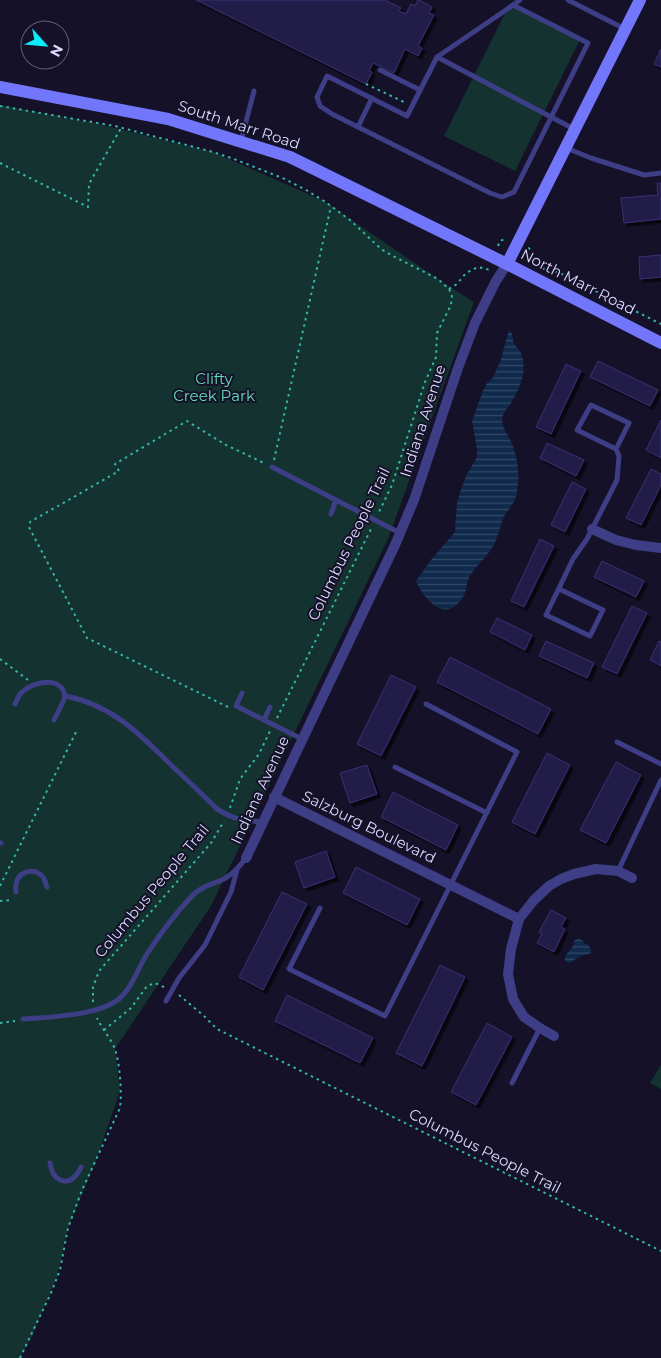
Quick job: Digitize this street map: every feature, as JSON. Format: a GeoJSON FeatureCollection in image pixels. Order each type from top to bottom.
{"type":"FeatureCollection","features":[{"type":"Feature","properties":{"kind":"street","name":"Indiana Avenue"},"geometry":{"type":"LineString","coordinates":[[246,858],[400,533],[414,500],[475,323],[640,0]]}},
{"type":"Feature","properties":{"kind":"street","name":"South Marr Road"},"geometry":{"type":"LineString","coordinates":[[0,86],[168,119],[290,157],[491,264],[506,264]]}},
{"type":"Feature","properties":{"kind":"street","name":"North Marr Road"},"geometry":{"type":"LineString","coordinates":[[506,264],[661,343]]}},
{"type":"Feature","properties":{"kind":"street"},"geometry":{"type":"LineString","coordinates":[[592,529],[616,540],[661,548]]}},
{"type":"Feature","properties":{"kind":"street","name":"Salzburg Boulevard"},"geometry":{"type":"LineString","coordinates":[[274,797],[519,919]]}},
{"type":"Feature","properties":{"kind":"street"},"geometry":{"type":"LineString","coordinates":[[554,1036],[524,1017],[513,999],[508,974],[511,949],[519,919],[534,900],[561,878],[596,870],[618,872],[632,878]]}},
{"type":"Feature","properties":{"kind":"lane"},"geometry":{"type":"LineString","coordinates":[[513,5],[588,43],[514,192],[502,197],[490,192],[332,114],[320,106],[317,97],[327,76],[408,116],[437,57],[520,0]]}},
{"type":"Feature","properties":{"kind":"lane"},"geometry":{"type":"LineString","coordinates":[[568,0],[625,29]]}},
{"type":"Feature","properties":{"kind":"lane"},"geometry":{"type":"LineString","coordinates":[[437,57],[575,129]]}},
{"type":"Feature","properties":{"kind":"lane"},"geometry":{"type":"LineString","coordinates":[[380,70],[420,90]]}},
{"type":"Feature","properties":{"kind":"lane"},"geometry":{"type":"LineString","coordinates":[[241,142],[254,92]]}},
{"type":"Feature","properties":{"kind":"lane"},"geometry":{"type":"LineString","coordinates":[[358,127],[372,98]]}},
{"type":"Feature","properties":{"kind":"lane"},"geometry":{"type":"LineString","coordinates":[[566,147],[591,158],[644,175],[661,173]]}},
{"type":"Feature","properties":{"kind":"lane"},"geometry":{"type":"LineString","coordinates":[[558,589],[603,610],[590,636],[546,615],[558,589],[573,559],[587,539],[617,480],[619,456],[616,449],[577,430],[591,405],[629,423],[616,449]]}},
{"type":"Feature","properties":{"kind":"lane"},"geometry":{"type":"LineString","coordinates":[[272,467],[400,533]]}},
{"type":"Feature","properties":{"kind":"lane"},"geometry":{"type":"LineString","coordinates":[[331,514],[336,500]]}},
{"type":"Feature","properties":{"kind":"lane"},"geometry":{"type":"LineString","coordinates":[[359,528],[365,516]]}},
{"type":"Feature","properties":{"kind":"lane"},"geometry":{"type":"LineString","coordinates":[[15,704],[21,694],[35,685],[54,683],[62,688],[65,696],[64,702],[54,720]]}},
{"type":"Feature","properties":{"kind":"lane"},"geometry":{"type":"LineString","coordinates":[[242,693],[236,706],[302,739]]}},
{"type":"Feature","properties":{"kind":"lane"},"geometry":{"type":"LineString","coordinates":[[65,696],[80,698],[136,730],[217,809],[242,820],[262,822]]}},
{"type":"Feature","properties":{"kind":"lane"},"geometry":{"type":"LineString","coordinates":[[320,908],[289,969],[384,1016],[517,752],[426,704]]}},
{"type":"Feature","properties":{"kind":"lane"},"geometry":{"type":"LineString","coordinates":[[264,720],[270,707]]}},
{"type":"Feature","properties":{"kind":"lane"},"geometry":{"type":"LineString","coordinates":[[618,742],[661,764]]}},
{"type":"Feature","properties":{"kind":"lane"},"geometry":{"type":"LineString","coordinates":[[395,767],[487,813]]}},
{"type":"Feature","properties":{"kind":"lane"},"geometry":{"type":"LineString","coordinates":[[618,872],[661,780]]}},
{"type":"Feature","properties":{"kind":"lane"},"geometry":{"type":"LineString","coordinates":[[23,1019],[94,1010],[108,1005],[119,998],[129,987],[158,938],[194,893],[207,885],[226,878],[237,870],[246,858]]}},
{"type":"Feature","properties":{"kind":"lane"},"geometry":{"type":"LineString","coordinates":[[16,892],[16,882],[28,870],[44,877],[46,887]]}},
{"type":"Feature","properties":{"kind":"lane"},"geometry":{"type":"LineString","coordinates":[[166,1001],[179,978],[205,945],[231,892],[237,870]]}},
{"type":"Feature","properties":{"kind":"lane"},"geometry":{"type":"LineString","coordinates":[[512,1083],[540,1028]]}},
{"type":"Feature","properties":{"kind":"lane"},"geometry":{"type":"LineString","coordinates":[[50,1163],[56,1177],[68,1181],[79,1173],[81,1167]]}},
{"type":"Feature","properties":{"kind":"path"},"geometry":{"type":"LineString","coordinates":[[366,84],[413,106]]}},
{"type":"Feature","properties":{"kind":"path","name":"Columbus People Trail"},"geometry":{"type":"LineString","coordinates":[[0,106],[121,128],[214,152],[285,179],[331,206],[350,220],[381,249],[438,278],[449,289],[452,296],[451,305],[437,332],[436,357],[425,382],[395,478],[259,754],[240,778],[228,815],[211,843],[99,971],[93,987],[92,999],[94,1010],[115,1049],[121,1100],[120,1108],[82,1190],[68,1228],[60,1270],[20,1358]]}},
{"type":"Feature","properties":{"kind":"path"},"geometry":{"type":"LineString","coordinates":[[0,163],[88,207],[89,184],[121,128]]}},
{"type":"Feature","properties":{"kind":"path"},"geometry":{"type":"LineString","coordinates":[[236,706],[230,708],[87,638],[29,527],[30,522],[119,471],[115,464],[187,421],[226,445],[272,467],[331,206]]}},
{"type":"Feature","properties":{"kind":"path"},"geometry":{"type":"LineString","coordinates":[[491,264],[500,241],[509,237],[532,250],[536,264],[550,272],[558,272],[661,324]]}},
{"type":"Feature","properties":{"kind":"path"},"geometry":{"type":"LineString","coordinates":[[0,659],[35,685]]}},
{"type":"Feature","properties":{"kind":"path"},"geometry":{"type":"LineString","coordinates":[[0,886],[77,730]]}},
{"type":"Feature","properties":{"kind":"path"},"geometry":{"type":"LineString","coordinates":[[0,901],[17,899]]}},
{"type":"Feature","properties":{"kind":"path","name":"Columbus People Trail"},"geometry":{"type":"LineString","coordinates":[[104,1030],[131,1008],[147,986],[155,983],[177,994],[217,1029],[661,1251]]}},
{"type":"Feature","properties":{"kind":"path"},"geometry":{"type":"LineString","coordinates":[[0,1023],[23,1019]]}},
{"type":"Feature","properties":{"kind":"green space"},"geometry":{"type":"Polygon","coordinates":[[[510,3],[581,38],[515,171],[444,136],[510,3]]]}},
{"type":"Feature","properties":{"kind":"green space","name":"Clifty Creek Park"},"geometry":{"type":"Polygon","coordinates":[[[0,105],[99,124],[213,152],[324,201],[474,302],[388,539],[211,906],[115,1049],[120,1091],[97,1158],[68,1228],[57,1277],[32,1336],[20,1358],[0,1358],[0,105]]]}},
{"type":"Feature","properties":{"kind":"green space"},"geometry":{"type":"Polygon","coordinates":[[[661,1065],[661,1089],[650,1083],[661,1065]]]}},
{"type":"Feature","properties":{"kind":"water"},"geometry":{"type":"Polygon","coordinates":[[[509,330],[514,344],[521,353],[524,366],[520,385],[504,412],[502,419],[517,461],[518,480],[516,496],[504,518],[495,542],[486,557],[469,576],[464,595],[458,604],[444,609],[431,603],[416,581],[455,532],[457,502],[466,476],[477,457],[472,421],[483,391],[487,383],[492,379],[500,362],[509,330]]]}},
{"type":"Feature","properties":{"kind":"water"},"geometry":{"type":"Polygon","coordinates":[[[578,938],[589,946],[591,953],[569,963],[565,961],[566,955],[574,941],[578,938]]]}},
{"type":"Feature","properties":{"kind":"building"},"geometry":{"type":"Polygon","coordinates":[[[196,0],[385,0],[401,8],[399,11],[406,14],[411,4],[415,6],[419,0],[432,7],[429,13],[434,15],[418,46],[422,48],[418,56],[405,49],[394,73],[373,63],[369,71],[372,72],[366,84],[196,0]]]}},
{"type":"Feature","properties":{"kind":"building"},"geometry":{"type":"Polygon","coordinates":[[[661,49],[661,67],[654,64],[661,49]]]}},
{"type":"Feature","properties":{"kind":"building"},"geometry":{"type":"Polygon","coordinates":[[[657,183],[661,183],[661,219],[624,223],[621,198],[658,195],[657,183]]]}},
{"type":"Feature","properties":{"kind":"building"},"geometry":{"type":"Polygon","coordinates":[[[661,255],[661,277],[640,279],[639,257],[661,255]]]}},
{"type":"Feature","properties":{"kind":"building"},"geometry":{"type":"Polygon","coordinates":[[[598,361],[658,390],[650,406],[590,377],[598,361]]]}},
{"type":"Feature","properties":{"kind":"building"},"geometry":{"type":"Polygon","coordinates":[[[566,364],[581,371],[551,434],[536,427],[566,364]]]}},
{"type":"Feature","properties":{"kind":"building"},"geometry":{"type":"Polygon","coordinates":[[[661,420],[661,458],[646,450],[661,420]]]}},
{"type":"Feature","properties":{"kind":"building"},"geometry":{"type":"Polygon","coordinates":[[[547,443],[584,460],[576,476],[540,458],[547,443]]]}},
{"type":"Feature","properties":{"kind":"building"},"geometry":{"type":"Polygon","coordinates":[[[651,469],[661,474],[661,485],[641,525],[626,518],[651,469]]]}},
{"type":"Feature","properties":{"kind":"building"},"geometry":{"type":"Polygon","coordinates":[[[572,482],[586,489],[565,532],[551,525],[572,482]]]}},
{"type":"Feature","properties":{"kind":"building"},"geometry":{"type":"Polygon","coordinates":[[[540,539],[554,546],[524,607],[511,601],[540,539]]]}},
{"type":"Feature","properties":{"kind":"building"},"geometry":{"type":"Polygon","coordinates":[[[602,561],[644,581],[636,597],[594,577],[602,561]]]}},
{"type":"Feature","properties":{"kind":"building"},"geometry":{"type":"Polygon","coordinates":[[[632,606],[647,613],[617,674],[602,667],[632,606]]]}},
{"type":"Feature","properties":{"kind":"building"},"geometry":{"type":"Polygon","coordinates":[[[497,618],[532,635],[525,650],[490,632],[497,618]]]}},
{"type":"Feature","properties":{"kind":"building"},"geometry":{"type":"Polygon","coordinates":[[[546,641],[594,663],[587,678],[539,656],[546,641]]]}},
{"type":"Feature","properties":{"kind":"building"},"geometry":{"type":"Polygon","coordinates":[[[659,641],[661,642],[661,666],[650,660],[659,641]]]}},
{"type":"Feature","properties":{"kind":"building"},"geometry":{"type":"Polygon","coordinates":[[[450,657],[551,709],[538,734],[437,682],[450,657]]]}},
{"type":"Feature","properties":{"kind":"building"},"geometry":{"type":"Polygon","coordinates":[[[391,675],[416,687],[381,756],[357,744],[391,675]]]}},
{"type":"Feature","properties":{"kind":"building"},"geometry":{"type":"Polygon","coordinates":[[[547,753],[570,765],[535,834],[512,822],[547,753]]]}},
{"type":"Feature","properties":{"kind":"building"},"geometry":{"type":"Polygon","coordinates":[[[616,762],[641,775],[606,843],[580,830],[616,762]]]}},
{"type":"Feature","properties":{"kind":"building"},"geometry":{"type":"Polygon","coordinates":[[[367,765],[377,794],[350,803],[340,773],[367,765]]]}},
{"type":"Feature","properties":{"kind":"building"},"geometry":{"type":"Polygon","coordinates":[[[393,792],[458,825],[446,850],[381,817],[393,792]]]}},
{"type":"Feature","properties":{"kind":"building"},"geometry":{"type":"Polygon","coordinates":[[[326,851],[335,877],[304,888],[295,862],[326,851]]]}},
{"type":"Feature","properties":{"kind":"building"},"geometry":{"type":"Polygon","coordinates":[[[356,867],[420,899],[407,925],[343,893],[356,867]]]}},
{"type":"Feature","properties":{"kind":"building"},"geometry":{"type":"Polygon","coordinates":[[[282,892],[307,904],[263,990],[239,977],[282,892]]]}},
{"type":"Feature","properties":{"kind":"building"},"geometry":{"type":"Polygon","coordinates":[[[551,910],[566,918],[561,927],[565,929],[554,952],[537,943],[542,934],[539,932],[551,910]]]}},
{"type":"Feature","properties":{"kind":"building"},"geometry":{"type":"Polygon","coordinates":[[[440,965],[465,977],[422,1066],[396,1053],[440,965]]]}},
{"type":"Feature","properties":{"kind":"building"},"geometry":{"type":"Polygon","coordinates":[[[287,995],[373,1038],[360,1063],[275,1021],[287,995]]]}},
{"type":"Feature","properties":{"kind":"building"},"geometry":{"type":"Polygon","coordinates":[[[487,1023],[512,1037],[476,1105],[451,1092],[487,1023]]]}}]}
